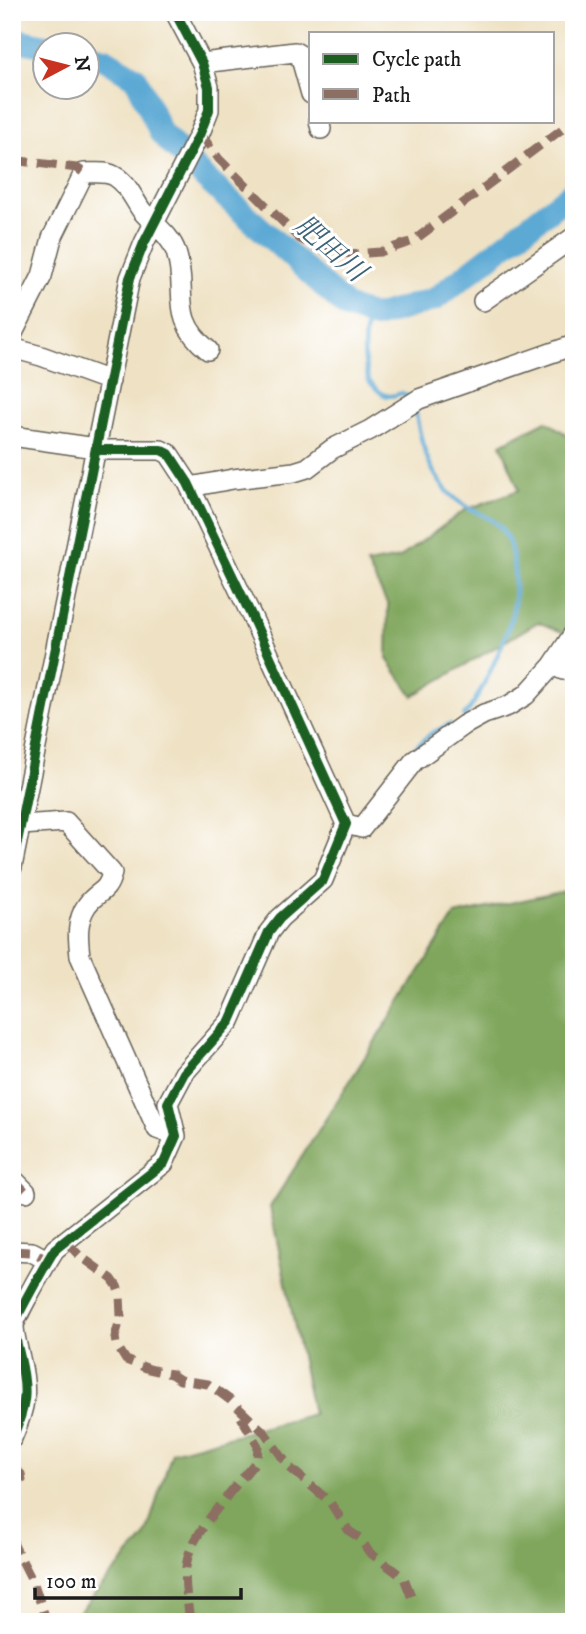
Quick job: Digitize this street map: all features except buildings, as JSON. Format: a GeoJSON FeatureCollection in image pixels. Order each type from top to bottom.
{"type":"FeatureCollection","features":[{"type":"Feature","properties":{"kind":"street"},"geometry":{"type":"LineString","coordinates":[[12,867],[131,278],[209,110],[209,87],[202,63],[174,12]]}},
{"type":"Feature","properties":{"kind":"street"},"geometry":{"type":"LineString","coordinates":[[202,63],[295,52],[300,55],[309,87]]}},
{"type":"Feature","properties":{"kind":"street"},"geometry":{"type":"LineString","coordinates":[[12,335],[42,276],[52,238],[84,173],[110,174],[117,177],[154,224],[169,237],[175,249],[184,321],[197,341],[208,350]]}},
{"type":"Feature","properties":{"kind":"street"},"geometry":{"type":"LineString","coordinates":[[483,301],[574,237]]}},
{"type":"Feature","properties":{"kind":"street"},"geometry":{"type":"LineString","coordinates":[[188,483],[190,487],[307,468],[332,449],[370,430],[419,399],[574,345]]}},
{"type":"Feature","properties":{"kind":"street"},"geometry":{"type":"LineString","coordinates":[[12,348],[110,381]]}},
{"type":"Feature","properties":{"kind":"street"},"geometry":{"type":"LineString","coordinates":[[12,436],[96,449],[161,450],[169,454],[188,483],[252,617],[345,824],[323,880],[280,918],[270,932],[230,1021],[184,1073],[168,1103],[176,1136],[164,1163],[55,1249],[17,1306],[14,1324],[25,1395],[24,1411],[12,1438]]}},
{"type":"Feature","properties":{"kind":"street"},"geometry":{"type":"LineString","coordinates":[[345,824],[362,828],[414,761],[484,714],[508,706],[526,695],[565,661],[574,633]]}},
{"type":"Feature","properties":{"kind":"street"},"geometry":{"type":"LineString","coordinates":[[21,825],[66,822],[111,873],[109,885],[87,905],[78,927],[80,956],[157,1129],[176,1136]]}},
{"type":"Feature","properties":{"kind":"street"},"geometry":{"type":"LineString","coordinates":[[12,1251],[32,1252],[47,1260]]}},
{"type":"Feature","properties":{"kind":"green space"},"geometry":{"type":"Polygon","coordinates":[[[546,421],[574,439],[574,637],[538,622],[413,696],[387,659],[388,605],[367,564],[399,558],[465,510],[519,490],[501,444],[546,421]]]}},
{"type":"Feature","properties":{"kind":"green space"},"geometry":{"type":"Polygon","coordinates":[[[574,889],[574,1622],[70,1622],[145,1537],[172,1452],[313,1414],[270,1207],[455,915],[574,889]]]}},
{"type":"Feature","properties":{"kind":"waterway","name":"肥田川"},"geometry":{"type":"LineString","coordinates":[[12,39],[32,43]]}},
{"type":"Feature","properties":{"kind":"waterway","name":"肥田川"},"geometry":{"type":"LineString","coordinates":[[102,58],[136,78],[161,133],[206,179],[347,307],[375,317],[435,299],[574,191]]}},
{"type":"Feature","properties":{"kind":"waterway"},"geometry":{"type":"LineString","coordinates":[[369,314],[364,348],[369,381],[387,396],[402,393],[409,397]]}},
{"type":"Feature","properties":{"kind":"waterway"},"geometry":{"type":"LineString","coordinates":[[415,408],[420,436],[435,474],[452,496],[500,526],[511,548],[513,560],[515,596],[509,625],[484,683],[464,716]]}},
{"type":"Feature","properties":{"kind":"waterway"},"geometry":{"type":"LineString","coordinates":[[414,749],[432,733],[450,724]]}},
{"type":"Feature","properties":{"kind":"marked path"},"geometry":{"type":"LineString","coordinates":[[200,133],[219,159],[300,239],[327,252],[353,254],[380,252],[413,241],[574,120]]}},
{"type":"Feature","properties":{"kind":"marked path"},"geometry":{"type":"LineString","coordinates":[[12,160],[77,168],[84,173]]}},
{"type":"Feature","properties":{"kind":"marked path"},"geometry":{"type":"LineString","coordinates":[[12,1178],[26,1192]]}},
{"type":"Feature","properties":{"kind":"marked path"},"geometry":{"type":"LineString","coordinates":[[66,1242],[117,1286],[121,1316],[115,1337],[116,1344],[126,1360],[171,1374],[180,1380],[208,1384],[230,1400],[265,1433],[289,1467],[329,1501],[349,1531],[360,1538],[369,1552],[404,1578],[413,1601]]}},
{"type":"Feature","properties":{"kind":"marked path"},"geometry":{"type":"LineString","coordinates":[[12,1251],[32,1252],[47,1260]]}},
{"type":"Feature","properties":{"kind":"marked path"},"geometry":{"type":"LineString","coordinates":[[190,1622],[186,1573],[192,1546],[208,1521],[257,1460],[258,1446],[241,1417]]}},
{"type":"Feature","properties":{"kind":"marked path"},"geometry":{"type":"LineString","coordinates":[[12,1468],[21,1474],[22,1480],[12,1509]]}},
{"type":"Feature","properties":{"kind":"marked path"},"geometry":{"type":"LineString","coordinates":[[12,1536],[34,1584],[47,1622]]}},
{"type":"Feature","properties":{"kind":"cycle path"},"geometry":{"type":"LineString","coordinates":[[12,867],[130,278],[144,243],[209,110],[209,87],[202,63],[175,12]]}},
{"type":"Feature","properties":{"kind":"cycle path"},"geometry":{"type":"LineString","coordinates":[[12,1438],[23,1408],[25,1390],[14,1326],[32,1288],[55,1249],[164,1163],[176,1136],[168,1103],[184,1073],[230,1021],[269,932],[280,918],[323,880],[346,824],[188,483],[169,454],[161,450],[96,450]]}}]}
